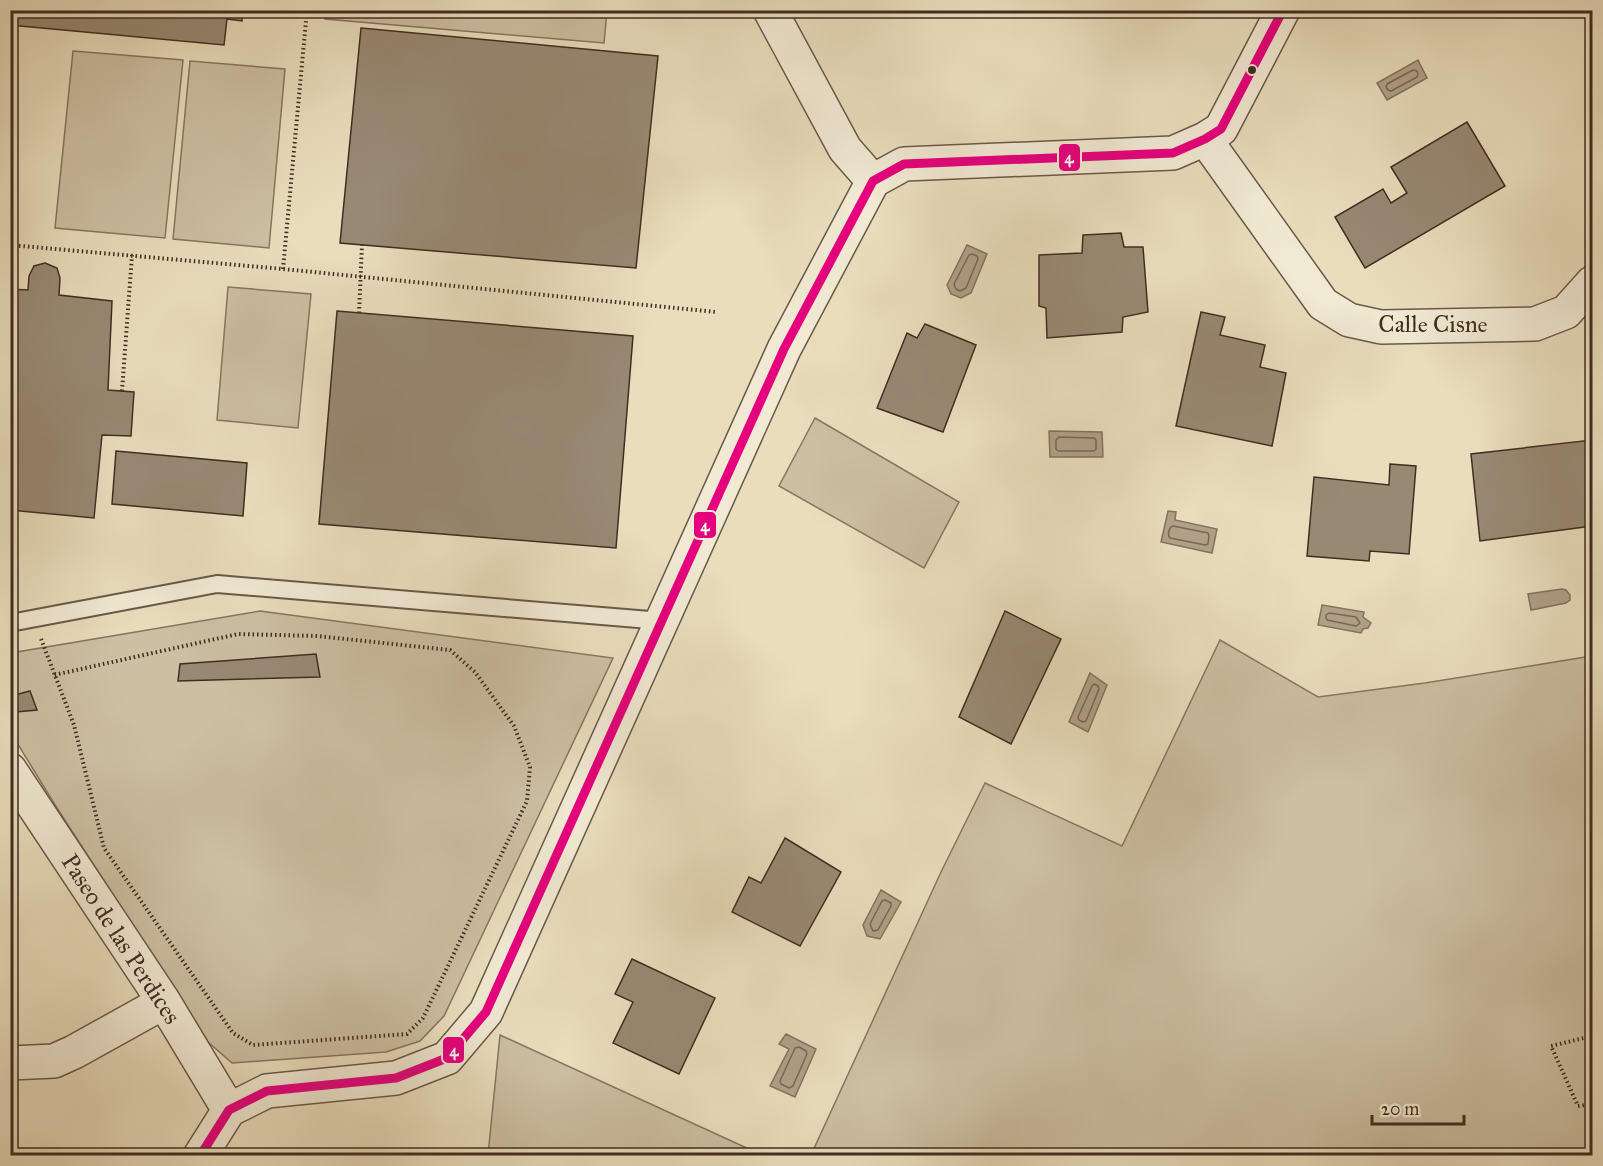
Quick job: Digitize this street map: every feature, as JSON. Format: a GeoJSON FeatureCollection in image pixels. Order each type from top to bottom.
{"type":"FeatureCollection","features":[{"type":"Feature","properties":{"kind":"street"},"geometry":{"type":"LineString","coordinates":[[770,10],[845,149],[873,181]]}},
{"type":"Feature","properties":{"kind":"street"},"geometry":{"type":"LineString","coordinates":[[200,1155],[229,1110],[267,1091],[396,1078],[447,1058],[486,1012],[784,349],[873,181],[904,164],[1173,153],[1221,129],[1283,10]]}},
{"type":"Feature","properties":{"kind":"street","name":"Calle Cisne"},"geometry":{"type":"LineString","coordinates":[[1205,139],[1323,304],[1349,320],[1382,327],[1534,324],[1566,312],[1593,284]]}},
{"type":"Feature","properties":{"kind":"street","name":"Paseo de las Perdices"},"geometry":{"type":"LineString","coordinates":[[10,770],[164,1002],[229,1110]]}},
{"type":"Feature","properties":{"kind":"street"},"geometry":{"type":"LineString","coordinates":[[10,1063],[54,1061],[75,1052],[164,1002]]}},
{"type":"Feature","properties":{"kind":"lane"},"geometry":{"type":"LineString","coordinates":[[10,624],[217,584],[662,621]]}},
{"type":"Feature","properties":{"kind":"path"},"geometry":{"type":"LineString","coordinates":[[283,269],[307,10]]}},
{"type":"Feature","properties":{"kind":"path"},"geometry":{"type":"LineString","coordinates":[[10,245],[283,269],[716,312]]}},
{"type":"Feature","properties":{"kind":"path"},"geometry":{"type":"LineString","coordinates":[[359,313],[362,245]]}},
{"type":"Feature","properties":{"kind":"path"},"geometry":{"type":"LineString","coordinates":[[122,391],[132,255]]}},
{"type":"Feature","properties":{"kind":"path"},"geometry":{"type":"LineString","coordinates":[[34,619],[54,675],[74,725],[104,848],[233,1034],[252,1045],[407,1034],[423,1018],[527,801],[530,767],[514,726],[475,672],[450,650],[317,636],[238,634],[54,675]]}},
{"type":"Feature","properties":{"kind":"path"},"geometry":{"type":"LineString","coordinates":[[1593,1036],[1551,1046],[1578,1107],[1593,1104]]}},
{"type":"Feature","properties":{"kind":"shaded area"},"geometry":{"type":"Polygon","coordinates":[[[326,10],[607,11],[604,43],[325,19],[326,10]]]}},
{"type":"Feature","properties":{"kind":"shaded area"},"geometry":{"type":"Polygon","coordinates":[[[73,51],[183,60],[165,238],[55,228],[73,51]]]}},
{"type":"Feature","properties":{"kind":"shaded area"},"geometry":{"type":"Polygon","coordinates":[[[190,61],[285,69],[269,248],[173,239],[190,61]]]}},
{"type":"Feature","properties":{"kind":"shaded area"},"geometry":{"type":"Polygon","coordinates":[[[228,287],[311,294],[298,428],[217,420],[228,287]]]}},
{"type":"Feature","properties":{"kind":"shaded area"},"geometry":{"type":"Polygon","coordinates":[[[815,418],[959,502],[924,568],[779,486],[815,418]]]}},
{"type":"Feature","properties":{"kind":"shaded area"},"geometry":{"type":"Polygon","coordinates":[[[260,611],[613,658],[444,1016],[420,1041],[386,1052],[232,1063],[208,1042],[11,733],[11,653],[260,611]]]}},
{"type":"Feature","properties":{"kind":"shaded area"},"geometry":{"type":"Polygon","coordinates":[[[1220,640],[1318,697],[1425,683],[1592,656],[1592,1155],[811,1155],[941,872],[985,783],[1122,846],[1220,640]]]}},
{"type":"Feature","properties":{"kind":"shaded area"},"geometry":{"type":"Polygon","coordinates":[[[500,1035],[762,1155],[488,1155],[500,1035]]]}},
{"type":"Feature","properties":{"kind":"water"},"geometry":{"type":"Polygon","coordinates":[[[1418,60],[1427,78],[1387,100],[1377,83],[1418,60]]]}},
{"type":"Feature","properties":{"kind":"water"},"geometry":{"type":"Polygon","coordinates":[[[967,245],[987,254],[971,293],[961,298],[951,294],[947,285],[967,245]]]}},
{"type":"Feature","properties":{"kind":"water"},"geometry":{"type":"Polygon","coordinates":[[[1049,431],[1102,432],[1103,457],[1050,457],[1049,431]]]}},
{"type":"Feature","properties":{"kind":"water"},"geometry":{"type":"Polygon","coordinates":[[[1168,511],[1176,512],[1175,520],[1217,529],[1212,553],[1161,542],[1168,511]]]}},
{"type":"Feature","properties":{"kind":"water"},"geometry":{"type":"Polygon","coordinates":[[[1562,589],[1570,595],[1570,600],[1566,603],[1531,610],[1528,594],[1562,589]]]}},
{"type":"Feature","properties":{"kind":"water"},"geometry":{"type":"Polygon","coordinates":[[[1322,605],[1364,612],[1363,617],[1371,623],[1361,633],[1318,625],[1322,605]]]}},
{"type":"Feature","properties":{"kind":"water"},"geometry":{"type":"Polygon","coordinates":[[[1090,673],[1107,685],[1088,732],[1069,722],[1090,673]]]}},
{"type":"Feature","properties":{"kind":"water"},"geometry":{"type":"Polygon","coordinates":[[[881,890],[901,902],[880,939],[867,936],[863,925],[881,890]]]}},
{"type":"Feature","properties":{"kind":"water"},"geometry":{"type":"Polygon","coordinates":[[[786,1034],[816,1049],[795,1097],[770,1086],[789,1049],[779,1044],[786,1034]]]}},
{"type":"Feature","properties":{"kind":"building"},"geometry":{"type":"Polygon","coordinates":[[[10,10],[242,10],[242,21],[227,19],[224,45],[10,25],[10,10]]]}},
{"type":"Feature","properties":{"kind":"building"},"geometry":{"type":"Polygon","coordinates":[[[361,28],[658,56],[636,268],[340,243],[361,28]]]}},
{"type":"Feature","properties":{"kind":"building"},"geometry":{"type":"Polygon","coordinates":[[[10,84],[15,85],[10,158],[10,84]]]}},
{"type":"Feature","properties":{"kind":"building"},"geometry":{"type":"Polygon","coordinates":[[[1467,122],[1505,186],[1365,268],[1335,217],[1383,189],[1391,203],[1407,193],[1391,167],[1467,122]]]}},
{"type":"Feature","properties":{"kind":"building"},"geometry":{"type":"Polygon","coordinates":[[[1121,233],[1124,247],[1143,247],[1148,312],[1123,317],[1122,332],[1047,338],[1046,308],[1039,306],[1039,255],[1082,253],[1083,235],[1121,233]]]}},
{"type":"Feature","properties":{"kind":"building"},"geometry":{"type":"Polygon","coordinates":[[[45,263],[57,268],[60,278],[59,295],[112,301],[108,390],[134,392],[131,436],[102,435],[94,518],[10,510],[10,289],[28,290],[29,276],[34,266],[45,263]]]}},
{"type":"Feature","properties":{"kind":"building"},"geometry":{"type":"Polygon","coordinates":[[[337,311],[633,336],[616,548],[319,524],[337,311]]]}},
{"type":"Feature","properties":{"kind":"building"},"geometry":{"type":"Polygon","coordinates":[[[1201,312],[1225,317],[1220,335],[1265,345],[1260,367],[1286,373],[1272,446],[1176,426],[1201,312]]]}},
{"type":"Feature","properties":{"kind":"building"},"geometry":{"type":"Polygon","coordinates":[[[925,324],[976,345],[943,432],[877,408],[907,333],[917,338],[925,324]]]}},
{"type":"Feature","properties":{"kind":"building"},"geometry":{"type":"Polygon","coordinates":[[[1592,440],[1592,526],[1480,541],[1471,454],[1592,440]]]}},
{"type":"Feature","properties":{"kind":"building"},"geometry":{"type":"Polygon","coordinates":[[[116,451],[247,463],[243,516],[112,504],[116,451]]]}},
{"type":"Feature","properties":{"kind":"building"},"geometry":{"type":"Polygon","coordinates":[[[1390,464],[1416,466],[1409,554],[1370,551],[1369,561],[1307,556],[1314,477],[1389,485],[1390,464]]]}},
{"type":"Feature","properties":{"kind":"building"},"geometry":{"type":"Polygon","coordinates":[[[1005,611],[1061,639],[1011,744],[959,717],[1005,611]]]}},
{"type":"Feature","properties":{"kind":"building"},"geometry":{"type":"Polygon","coordinates":[[[316,654],[320,677],[178,681],[180,664],[316,654]]]}},
{"type":"Feature","properties":{"kind":"building"},"geometry":{"type":"Polygon","coordinates":[[[30,691],[37,710],[16,712],[11,696],[30,691]]]}},
{"type":"Feature","properties":{"kind":"building"},"geometry":{"type":"Polygon","coordinates":[[[785,838],[841,872],[800,946],[732,912],[749,877],[761,883],[785,838]]]}},
{"type":"Feature","properties":{"kind":"building"},"geometry":{"type":"Polygon","coordinates":[[[632,959],[715,998],[679,1074],[613,1043],[633,1002],[615,994],[632,959]]]}},
{"type":"Feature","properties":{"kind":"transit line","name":"4"},"geometry":{"type":"LineString","coordinates":[[200,1156],[229,1110],[267,1091],[396,1078],[447,1058],[486,1012],[784,349],[873,181],[904,164],[1173,153],[1221,129],[1283,10]]}}]}
